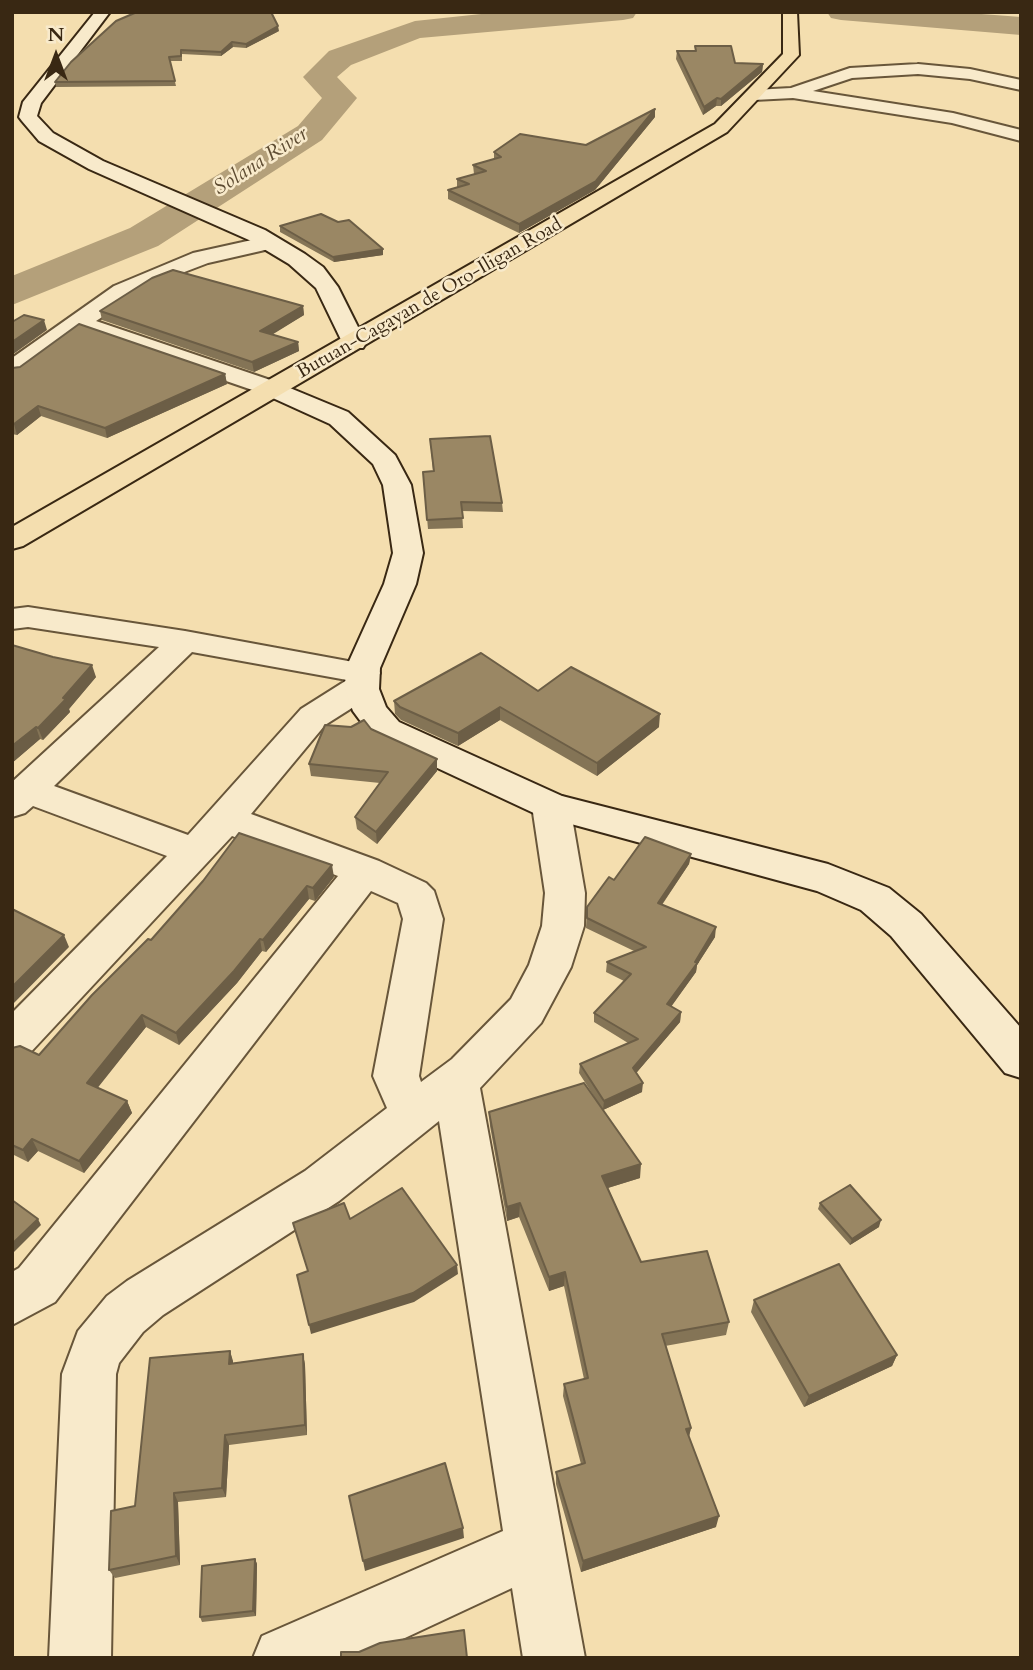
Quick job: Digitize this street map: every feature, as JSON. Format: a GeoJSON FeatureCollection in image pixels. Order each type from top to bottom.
{"type":"FeatureCollection","features":[{"type":"Feature","properties":{"kind":"highway","name":"Butuan-Cagayan de Oro-Iligan Road"},"geometry":{"type":"LineString","coordinates":[[12,540],[681,154],[721,128],[791,55],[790,12]]}},
{"type":"Feature","properties":{"kind":"street"},"geometry":{"type":"LineString","coordinates":[[103,12],[32,102],[28,117],[46,137],[96,165],[263,239],[315,272],[339,308],[354,343]]}},
{"type":"Feature","properties":{"kind":"street"},"geometry":{"type":"LineString","coordinates":[[793,93],[814,82],[850,73],[918,69],[970,74],[1021,85]]}},
{"type":"Feature","properties":{"kind":"street"},"geometry":{"type":"LineString","coordinates":[[754,95],[793,93],[953,118],[1021,136]]}},
{"type":"Feature","properties":{"kind":"street"},"geometry":{"type":"LineString","coordinates":[[12,370],[122,292],[154,275],[263,239]]}},
{"type":"Feature","properties":{"kind":"street"},"geometry":{"type":"LineString","coordinates":[[80,323],[273,389],[339,418],[385,461],[397,485],[408,553],[400,583],[371,642],[363,680],[370,711],[386,730],[551,806],[828,879],[875,899],[906,925],[1021,1060]]}},
{"type":"Feature","properties":{"kind":"street"},"geometry":{"type":"LineString","coordinates":[[12,619],[29,617],[185,641],[363,680]]}},
{"type":"Feature","properties":{"kind":"street"},"geometry":{"type":"LineString","coordinates":[[185,641],[20,797],[195,852]]}},
{"type":"Feature","properties":{"kind":"street"},"geometry":{"type":"LineString","coordinates":[[12,1042],[226,819],[313,717],[363,680]]}},
{"type":"Feature","properties":{"kind":"street"},"geometry":{"type":"LineString","coordinates":[[80,1658],[89,1374],[97,1349],[125,1314],[145,1298],[322,1186],[436,1097],[526,1011],[550,967],[563,926],[565,893],[551,806]]}},
{"type":"Feature","properties":{"kind":"street"},"geometry":{"type":"LineString","coordinates":[[226,819],[365,871],[412,894],[423,909],[396,1076],[402,1093],[436,1097]]}},
{"type":"Feature","properties":{"kind":"street"},"geometry":{"type":"LineString","coordinates":[[12,1300],[37,1285],[365,871]]}},
{"type":"Feature","properties":{"kind":"street"},"geometry":{"type":"LineString","coordinates":[[436,1097],[536,1547],[554,1658]]}},
{"type":"Feature","properties":{"kind":"street"},"geometry":{"type":"LineString","coordinates":[[284,1658],[331,1640],[536,1547]]}},
{"type":"Feature","properties":{"kind":"building"},"geometry":{"type":"Polygon","coordinates":[[[137,12],[271,12],[278,26],[246,44],[232,42],[221,52],[181,50],[181,56],[169,57],[175,81],[55,82],[71,62],[116,21],[137,12]]]}},
{"type":"Feature","properties":{"kind":"building"},"geometry":{"type":"Polygon","coordinates":[[[695,46],[731,46],[735,63],[763,64],[721,99],[717,98],[704,107],[677,51],[696,51],[695,46]]]}},
{"type":"Feature","properties":{"kind":"building"},"geometry":{"type":"Polygon","coordinates":[[[655,109],[596,181],[519,224],[448,190],[469,184],[457,179],[486,171],[473,165],[501,157],[494,152],[520,134],[586,145],[655,109]]]}},
{"type":"Feature","properties":{"kind":"building"},"geometry":{"type":"Polygon","coordinates":[[[321,214],[338,222],[349,220],[383,249],[333,257],[280,226],[321,214]]]}},
{"type":"Feature","properties":{"kind":"building"},"geometry":{"type":"Polygon","coordinates":[[[173,270],[303,306],[260,331],[298,342],[252,362],[100,311],[152,278],[173,270]]]}},
{"type":"Feature","properties":{"kind":"building"},"geometry":{"type":"Polygon","coordinates":[[[24,315],[44,320],[12,342],[12,322],[24,315]]]}},
{"type":"Feature","properties":{"kind":"building"},"geometry":{"type":"Polygon","coordinates":[[[79,324],[225,374],[105,428],[38,406],[12,424],[12,368],[20,367],[79,324]]]}},
{"type":"Feature","properties":{"kind":"building"},"geometry":{"type":"Polygon","coordinates":[[[490,436],[502,503],[461,502],[463,518],[427,520],[423,472],[434,471],[430,439],[490,436]]]}},
{"type":"Feature","properties":{"kind":"building"},"geometry":{"type":"Polygon","coordinates":[[[12,645],[92,665],[63,698],[66,699],[38,728],[12,746],[12,645]]]}},
{"type":"Feature","properties":{"kind":"building"},"geometry":{"type":"Polygon","coordinates":[[[481,653],[538,691],[571,667],[660,714],[597,763],[500,707],[458,733],[400,707],[394,701],[481,653]]]}},
{"type":"Feature","properties":{"kind":"building"},"geometry":{"type":"Polygon","coordinates":[[[364,720],[371,729],[437,759],[376,832],[355,817],[388,772],[309,764],[325,725],[351,727],[364,720]]]}},
{"type":"Feature","properties":{"kind":"building"},"geometry":{"type":"Polygon","coordinates":[[[239,833],[332,865],[313,888],[307,886],[263,940],[260,939],[176,1033],[142,1015],[87,1083],[127,1101],[79,1161],[32,1139],[23,1150],[12,1145],[12,1048],[20,1046],[39,1055],[92,995],[148,939],[151,940],[203,881],[239,833]]]}},
{"type":"Feature","properties":{"kind":"building"},"geometry":{"type":"Polygon","coordinates":[[[645,837],[691,854],[658,903],[716,927],[695,962],[698,962],[667,1004],[681,1012],[633,1068],[643,1083],[604,1101],[580,1064],[638,1039],[594,1013],[631,974],[607,962],[646,947],[587,918],[587,907],[609,877],[614,880],[645,837]]]}},
{"type":"Feature","properties":{"kind":"building"},"geometry":{"type":"Polygon","coordinates":[[[12,909],[64,935],[12,987],[12,909]]]}},
{"type":"Feature","properties":{"kind":"building"},"geometry":{"type":"Polygon","coordinates":[[[584,1083],[641,1164],[602,1176],[641,1262],[707,1251],[729,1322],[662,1334],[691,1428],[686,1429],[719,1516],[583,1561],[556,1472],[585,1463],[564,1384],[588,1378],[565,1272],[549,1277],[520,1203],[507,1207],[489,1112],[584,1083]]]}},
{"type":"Feature","properties":{"kind":"building"},"geometry":{"type":"Polygon","coordinates":[[[850,1185],[881,1220],[852,1239],[820,1203],[850,1185]]]}},
{"type":"Feature","properties":{"kind":"building"},"geometry":{"type":"Polygon","coordinates":[[[402,1188],[457,1265],[413,1293],[309,1325],[297,1275],[308,1271],[293,1223],[344,1203],[350,1219],[402,1188]]]}},
{"type":"Feature","properties":{"kind":"building"},"geometry":{"type":"Polygon","coordinates":[[[12,1200],[38,1219],[12,1244],[12,1200]]]}},
{"type":"Feature","properties":{"kind":"building"},"geometry":{"type":"Polygon","coordinates":[[[839,1264],[897,1355],[809,1396],[754,1300],[839,1264]]]}},
{"type":"Feature","properties":{"kind":"building"},"geometry":{"type":"Polygon","coordinates":[[[230,1351],[229,1364],[303,1354],[305,1425],[225,1435],[222,1488],[174,1493],[176,1556],[109,1570],[111,1511],[135,1506],[150,1358],[230,1351]]]}},
{"type":"Feature","properties":{"kind":"building"},"geometry":{"type":"Polygon","coordinates":[[[445,1463],[463,1528],[363,1561],[349,1496],[445,1463]]]}},
{"type":"Feature","properties":{"kind":"building"},"geometry":{"type":"Polygon","coordinates":[[[255,1559],[253,1611],[200,1617],[202,1566],[255,1559]]]}},
{"type":"Feature","properties":{"kind":"building"},"geometry":{"type":"Polygon","coordinates":[[[464,1630],[467,1658],[341,1658],[341,1652],[359,1652],[380,1643],[464,1630]]]}},
{"type":"Feature","properties":{"kind":"waterway","name":"Solana River"},"geometry":{"type":"LineString","coordinates":[[12,292],[144,237],[310,133],[340,98],[319,77],[340,58],[415,30],[623,12]]}},
{"type":"Feature","properties":{"kind":"waterway","name":"Solana River"},"geometry":{"type":"LineString","coordinates":[[841,12],[1021,26]]}}]}
